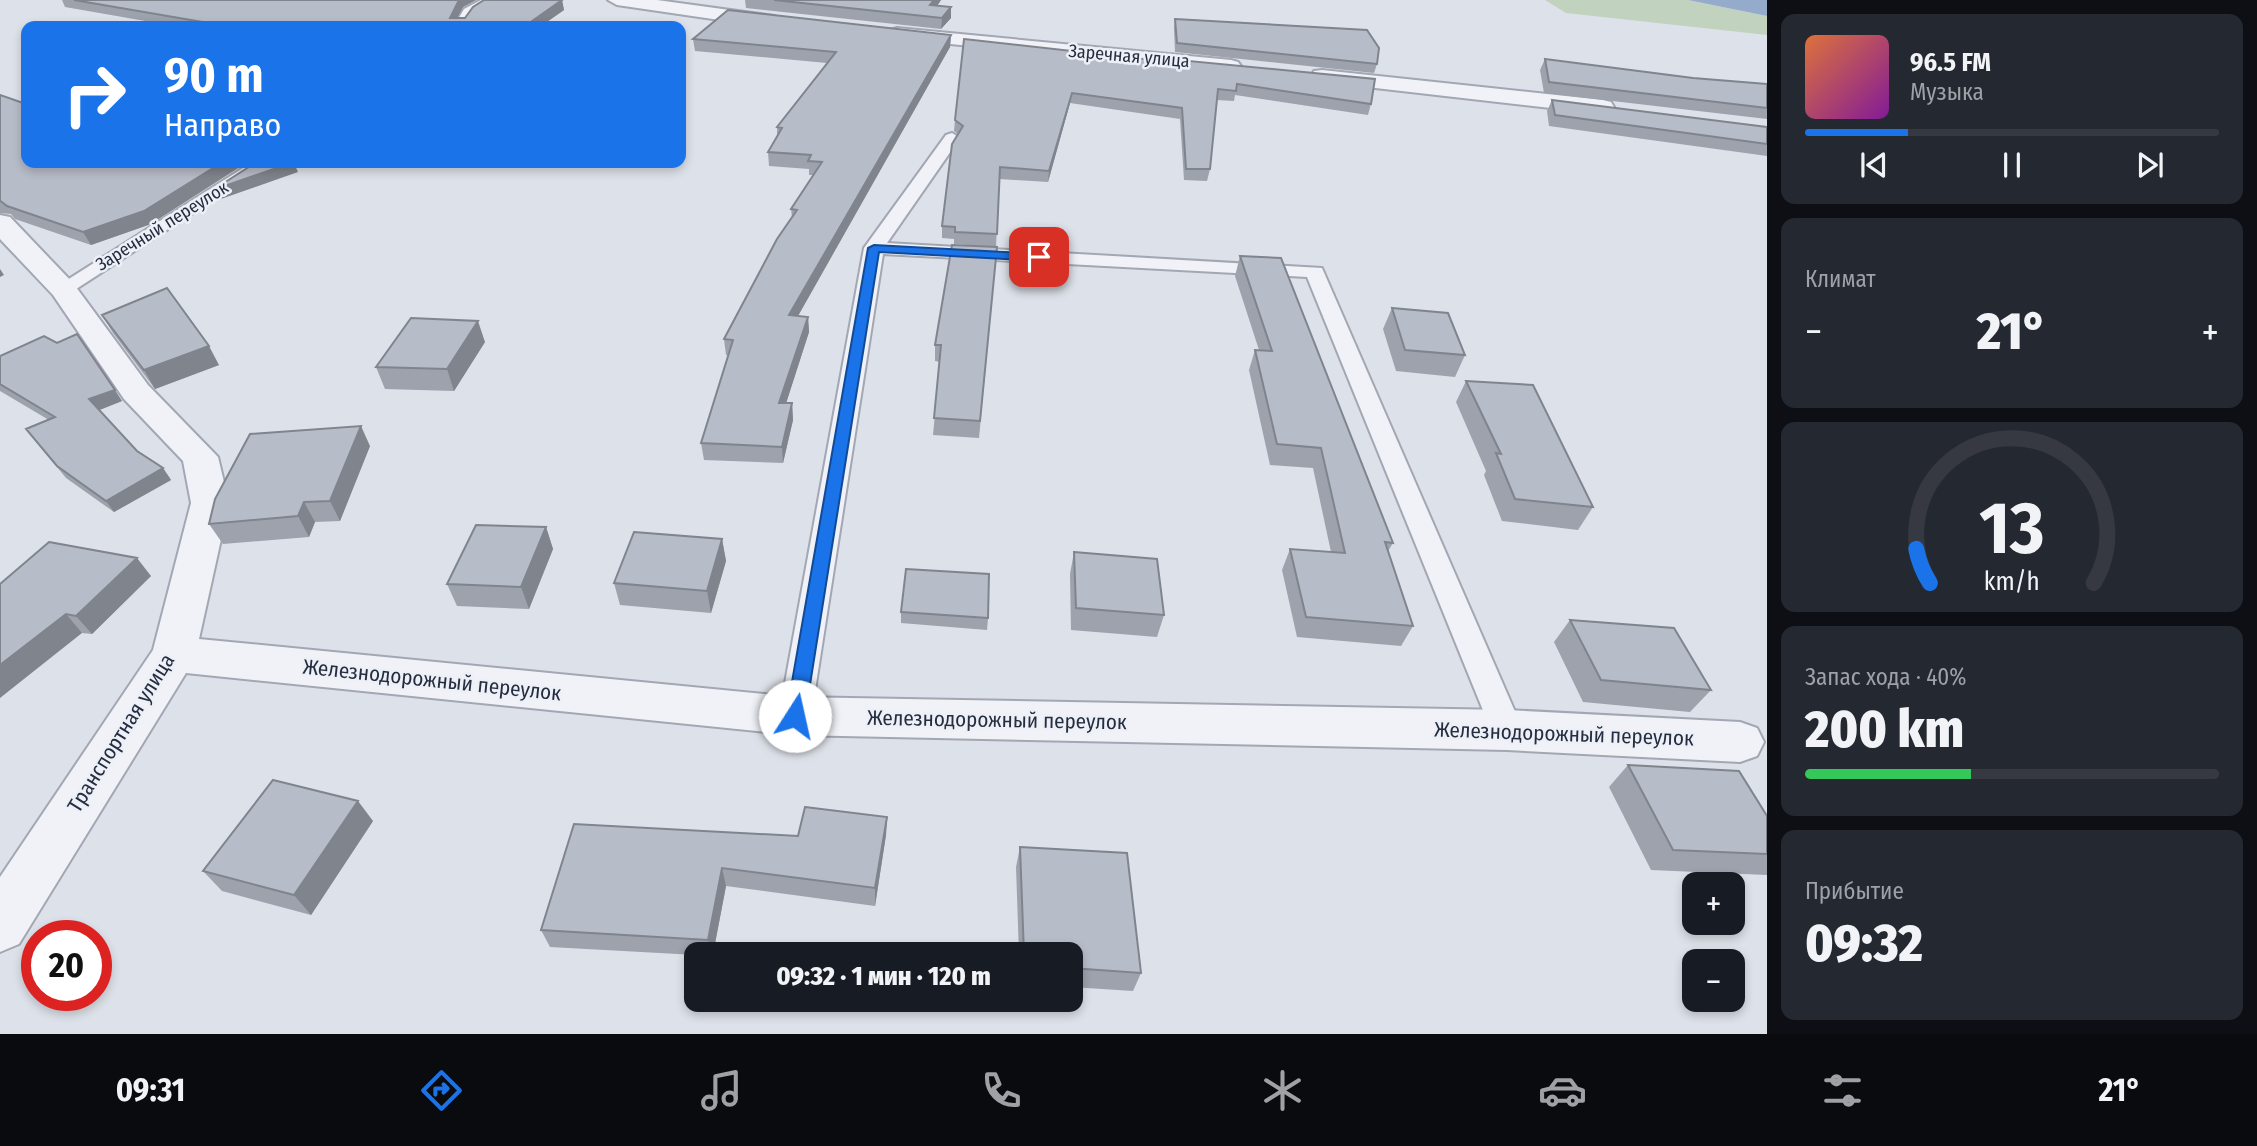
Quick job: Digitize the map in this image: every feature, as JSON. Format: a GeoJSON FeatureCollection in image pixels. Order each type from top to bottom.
{"type":"FeatureCollection","features":[{"type":"Feature","properties":{"kind":"street"},"geometry":{"type":"LineString","coordinates":[[617,0],[789,24]]}},
{"type":"Feature","properties":{"kind":"street","name":"Заречная улица"},"geometry":{"type":"LineString","coordinates":[[870,31],[1252,68]]}},
{"type":"Feature","properties":{"kind":"street"},"geometry":{"type":"LineString","coordinates":[[1306,74],[1629,111]]}},
{"type":"Feature","properties":{"kind":"street","name":"Транспортная улица"},"geometry":{"type":"LineString","coordinates":[[0,223],[63,289],[136,392],[200,457],[210,503],[174,653],[0,925]]}},
{"type":"Feature","properties":{"kind":"street","name":"Железнодорожный переулок"},"geometry":{"type":"LineString","coordinates":[[174,653],[795,716],[1507,730],[1740,742]]}},
{"type":"Feature","properties":{"kind":"lane"},"geometry":{"type":"LineString","coordinates":[[463,21],[469,12],[490,0]]}},
{"type":"Feature","properties":{"kind":"lane"},"geometry":{"type":"LineString","coordinates":[[795,716],[874,248],[953,138]]}},
{"type":"Feature","properties":{"kind":"lane","name":"Заречный переулок"},"geometry":{"type":"LineString","coordinates":[[63,289],[254,168]]}},
{"type":"Feature","properties":{"kind":"lane"},"geometry":{"type":"LineString","coordinates":[[874,248],[1315,272],[1507,730]]}},
{"type":"Feature","properties":{"kind":"green space"},"geometry":{"type":"Polygon","coordinates":[[[1545,0],[1688,0],[1767,16],[1767,35],[1566,13],[1545,0]]]}},
{"type":"Feature","properties":{"kind":"water"},"geometry":{"type":"Polygon","coordinates":[[[1688,0],[1767,0],[1767,16],[1688,0]]]}},
{"type":"Feature","properties":{"kind":"building"},"geometry":{"type":"Polygon","coordinates":[[[74,0],[459,0],[450,18],[465,18],[473,7],[484,0],[562,0],[532,21],[197,21],[74,0]]]}},
{"type":"Feature","properties":{"kind":"building"},"geometry":{"type":"Polygon","coordinates":[[[774,0],[934,0],[930,5],[951,7],[942,18],[774,0]]]}},
{"type":"Feature","properties":{"kind":"building"},"geometry":{"type":"Polygon","coordinates":[[[728,10],[951,35],[789,315],[808,317],[779,403],[792,403],[782,447],[701,443],[733,340],[724,339],[777,239],[797,210],[791,209],[822,162],[808,161],[811,155],[768,152],[782,128],[777,127],[836,52],[693,39],[728,10]]]}},
{"type":"Feature","properties":{"kind":"building"},"geometry":{"type":"Polygon","coordinates":[[[1175,19],[1367,30],[1379,48],[1377,64],[1177,43],[1175,19]]]}},
{"type":"Feature","properties":{"kind":"building"},"geometry":{"type":"Polygon","coordinates":[[[964,39],[1179,63],[1179,60],[1375,79],[1371,104],[1237,84],[1236,91],[1218,89],[1210,169],[1186,169],[1182,108],[1072,93],[1049,171],[1000,167],[997,234],[955,232],[955,227],[942,226],[952,144],[963,126],[955,120],[964,39]]]}},
{"type":"Feature","properties":{"kind":"building"},"geometry":{"type":"Polygon","coordinates":[[[1545,59],[1693,78],[1767,84],[1767,108],[1549,82],[1545,59]]]}},
{"type":"Feature","properties":{"kind":"building"},"geometry":{"type":"Polygon","coordinates":[[[0,95],[21,102],[21,168],[213,168],[144,211],[83,232],[7,206],[0,201],[0,95]]]}},
{"type":"Feature","properties":{"kind":"building"},"geometry":{"type":"Polygon","coordinates":[[[1552,100],[1767,127],[1767,144],[1555,115],[1552,100]]]}},
{"type":"Feature","properties":{"kind":"building"},"geometry":{"type":"Polygon","coordinates":[[[247,168],[277,168],[213,190],[247,168]]]}},
{"type":"Feature","properties":{"kind":"building"},"geometry":{"type":"Polygon","coordinates":[[[952,245],[997,247],[980,421],[934,418],[941,345],[935,345],[952,245]]]}},
{"type":"Feature","properties":{"kind":"building"},"geometry":{"type":"Polygon","coordinates":[[[1240,256],[1281,258],[1393,543],[1385,542],[1413,626],[1306,617],[1290,549],[1345,553],[1321,448],[1277,444],[1255,350],[1272,351],[1240,256]]]}},
{"type":"Feature","properties":{"kind":"building"},"geometry":{"type":"Polygon","coordinates":[[[167,288],[209,346],[144,370],[102,315],[167,288]]]}},
{"type":"Feature","properties":{"kind":"building"},"geometry":{"type":"Polygon","coordinates":[[[1392,308],[1448,313],[1465,355],[1405,350],[1392,308]]]}},
{"type":"Feature","properties":{"kind":"building"},"geometry":{"type":"Polygon","coordinates":[[[411,318],[478,321],[447,369],[376,367],[411,318]]]}},
{"type":"Feature","properties":{"kind":"building"},"geometry":{"type":"Polygon","coordinates":[[[77,334],[115,390],[89,399],[137,451],[163,468],[106,501],[57,466],[26,429],[55,417],[0,384],[0,356],[44,336],[57,343],[77,334]]]}},
{"type":"Feature","properties":{"kind":"building"},"geometry":{"type":"Polygon","coordinates":[[[1466,381],[1533,385],[1593,507],[1515,499],[1496,453],[1501,454],[1466,381]]]}},
{"type":"Feature","properties":{"kind":"building"},"geometry":{"type":"Polygon","coordinates":[[[361,426],[330,501],[304,502],[298,516],[209,524],[215,499],[250,434],[361,426]]]}},
{"type":"Feature","properties":{"kind":"building"},"geometry":{"type":"Polygon","coordinates":[[[476,525],[546,527],[521,587],[447,584],[476,525]]]}},
{"type":"Feature","properties":{"kind":"building"},"geometry":{"type":"Polygon","coordinates":[[[634,532],[722,539],[707,591],[614,583],[634,532]]]}},
{"type":"Feature","properties":{"kind":"building"},"geometry":{"type":"Polygon","coordinates":[[[49,542],[137,558],[76,616],[66,614],[0,665],[0,584],[49,542]]]}},
{"type":"Feature","properties":{"kind":"building"},"geometry":{"type":"Polygon","coordinates":[[[1074,552],[1157,559],[1164,615],[1076,608],[1074,552]]]}},
{"type":"Feature","properties":{"kind":"building"},"geometry":{"type":"Polygon","coordinates":[[[906,569],[989,574],[988,618],[901,612],[906,569]]]}},
{"type":"Feature","properties":{"kind":"building"},"geometry":{"type":"Polygon","coordinates":[[[1570,620],[1674,628],[1711,690],[1601,680],[1570,620]]]}},
{"type":"Feature","properties":{"kind":"building"},"geometry":{"type":"Polygon","coordinates":[[[1628,765],[1739,771],[1767,816],[1767,854],[1673,850],[1628,765]]]}},
{"type":"Feature","properties":{"kind":"building"},"geometry":{"type":"Polygon","coordinates":[[[273,780],[358,801],[294,895],[203,871],[273,780]]]}},
{"type":"Feature","properties":{"kind":"building"},"geometry":{"type":"Polygon","coordinates":[[[805,807],[887,817],[875,888],[722,868],[708,940],[541,930],[574,824],[798,836],[805,807]]]}},
{"type":"Feature","properties":{"kind":"building"},"geometry":{"type":"Polygon","coordinates":[[[1020,847],[1127,853],[1141,973],[1083,969],[1083,942],[1024,942],[1020,847]]]}},
{"type":"Feature","properties":{"kind":"route"},"geometry":{"type":"LineString","coordinates":[[795,716],[874,248],[1039,257]]}}]}
